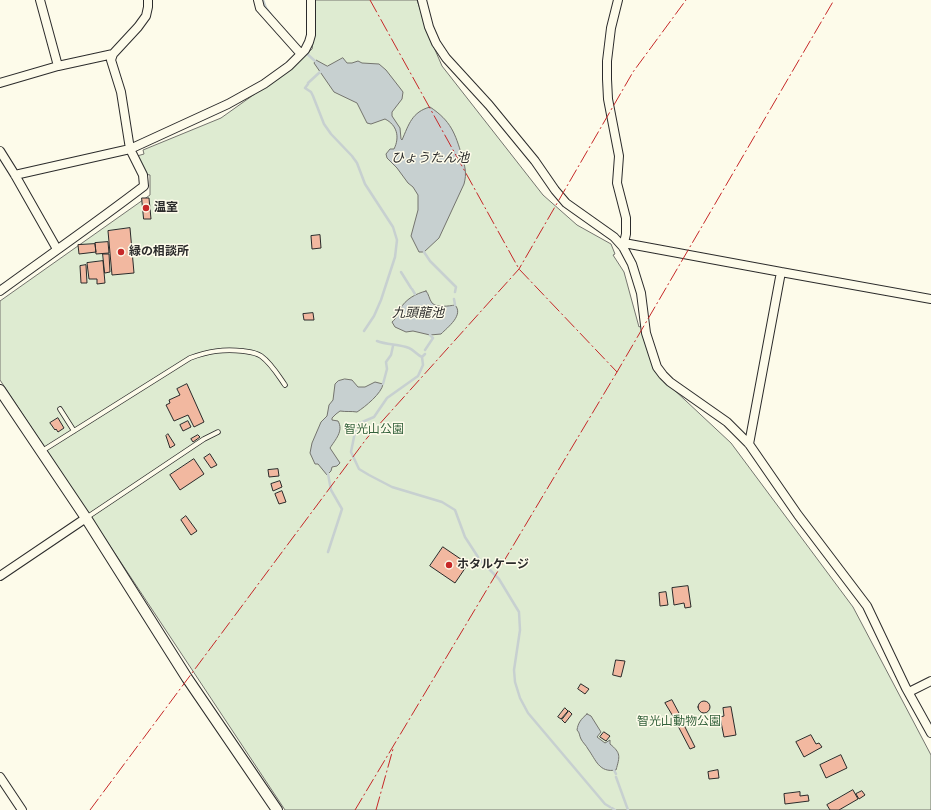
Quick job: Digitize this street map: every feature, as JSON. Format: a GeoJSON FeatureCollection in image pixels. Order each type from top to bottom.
{"type":"FeatureCollection","features":[{"type":"Feature","properties":{"kind":"street"},"geometry":{"type":"LineString","coordinates":[[40,0],[58,66]]}},
{"type":"Feature","properties":{"kind":"street"},"geometry":{"type":"LineString","coordinates":[[0,291],[105,216],[144,186],[144,175],[130,149],[121,92],[111,60],[113,54],[146,16],[148,0]]}},
{"type":"Feature","properties":{"kind":"street"},"geometry":{"type":"LineString","coordinates":[[258,0],[260,8],[303,52]]}},
{"type":"Feature","properties":{"kind":"street"},"geometry":{"type":"LineString","coordinates":[[15,175],[130,149],[228,104],[264,84],[289,66],[303,52],[310,35],[311,0]]}},
{"type":"Feature","properties":{"kind":"street"},"geometry":{"type":"LineString","coordinates":[[422,0],[436,43],[446,58],[536,161],[555,190],[566,203],[624,245],[931,299]]}},
{"type":"Feature","properties":{"kind":"street"},"geometry":{"type":"LineString","coordinates":[[618,0],[611,28],[607,61],[608,100],[619,156],[617,183],[626,218],[624,245],[641,293],[646,333],[657,367],[670,382],[727,422],[749,444],[798,515],[866,606],[906,688],[931,733]]}},
{"type":"Feature","properties":{"kind":"street"},"geometry":{"type":"LineString","coordinates":[[0,83],[58,66],[113,54]]}},
{"type":"Feature","properties":{"kind":"street"},"geometry":{"type":"LineString","coordinates":[[0,151],[57,249]]}},
{"type":"Feature","properties":{"kind":"street"},"geometry":{"type":"LineString","coordinates":[[749,444],[781,272]]}},
{"type":"Feature","properties":{"kind":"street"},"geometry":{"type":"LineString","coordinates":[[0,390],[86,518],[187,678],[277,810]]}},
{"type":"Feature","properties":{"kind":"street"},"geometry":{"type":"LineString","coordinates":[[0,576],[86,518]]}},
{"type":"Feature","properties":{"kind":"street"},"geometry":{"type":"LineString","coordinates":[[909,692],[931,681]]}},
{"type":"Feature","properties":{"kind":"street"},"geometry":{"type":"LineString","coordinates":[[0,777],[22,810]]}},
{"type":"Feature","properties":{"kind":"lane"},"geometry":{"type":"LineString","coordinates":[[41,452],[190,358],[219,350],[228,349],[255,352],[269,364],[285,385]]}},
{"type":"Feature","properties":{"kind":"lane"},"geometry":{"type":"LineString","coordinates":[[60,409],[74,431]]}},
{"type":"Feature","properties":{"kind":"lane"},"geometry":{"type":"LineString","coordinates":[[86,518],[204,439],[218,432]]}},
{"type":"Feature","properties":{"kind":"green space","name":"智光山公園"},"geometry":{"type":"Polygon","coordinates":[[[313,0],[417,0],[430,38],[442,66],[543,195],[577,225],[611,244],[615,254],[613,255],[624,272],[639,327],[641,326],[655,372],[731,443],[853,607],[931,755],[931,810],[285,810],[0,380],[0,301],[150,195],[150,175],[145,174],[137,156],[144,154],[143,150],[221,118],[294,66],[312,49],[313,0]]]}},
{"type":"Feature","properties":{"kind":"water","name":"ひょうたん池"},"geometry":{"type":"Polygon","coordinates":[[[343,58],[347,63],[358,61],[362,63],[379,64],[386,70],[403,92],[402,99],[392,112],[392,116],[400,128],[402,140],[415,115],[430,107],[443,117],[454,134],[465,167],[464,184],[439,238],[424,252],[419,252],[411,236],[418,210],[418,195],[413,187],[387,158],[386,154],[390,149],[394,149],[396,145],[397,136],[395,128],[385,119],[371,124],[367,123],[357,103],[334,92],[314,63],[316,60],[327,66],[343,58]]]}},
{"type":"Feature","properties":{"kind":"water","name":"九頭龍池"},"geometry":{"type":"Polygon","coordinates":[[[426,291],[434,305],[455,305],[458,313],[454,321],[441,334],[430,335],[413,331],[406,332],[395,327],[392,322],[405,302],[415,295],[426,291]]]}},
{"type":"Feature","properties":{"kind":"water"},"geometry":{"type":"Polygon","coordinates":[[[345,379],[352,380],[358,387],[365,387],[375,382],[383,384],[380,391],[357,412],[340,411],[332,418],[332,420],[338,421],[340,428],[338,435],[330,448],[340,463],[337,466],[332,467],[331,471],[327,475],[318,464],[315,464],[310,453],[312,443],[321,422],[327,416],[329,405],[333,400],[335,384],[338,381],[345,379]]]}},
{"type":"Feature","properties":{"kind":"water"},"geometry":{"type":"Polygon","coordinates":[[[587,714],[591,716],[601,732],[597,737],[605,743],[610,740],[610,744],[618,752],[619,758],[616,770],[606,770],[602,768],[581,739],[577,728],[580,721],[587,714]]]}},
{"type":"Feature","properties":{"kind":"building","name":"温室"},"geometry":{"type":"Polygon","coordinates":[[[142,198],[149,198],[151,219],[144,219],[142,198]]]}},
{"type":"Feature","properties":{"kind":"building","name":"緑の相談所"},"geometry":{"type":"Polygon","coordinates":[[[130,228],[134,273],[112,275],[108,231],[130,228]]]}},
{"type":"Feature","properties":{"kind":"building"},"geometry":{"type":"Polygon","coordinates":[[[320,235],[321,248],[312,249],[311,236],[320,235]]]}},
{"type":"Feature","properties":{"kind":"building"},"geometry":{"type":"Polygon","coordinates":[[[108,242],[109,253],[96,254],[95,243],[108,242]]]}},
{"type":"Feature","properties":{"kind":"building"},"geometry":{"type":"Polygon","coordinates":[[[95,244],[96,252],[79,254],[78,245],[95,244]]]}},
{"type":"Feature","properties":{"kind":"building"},"geometry":{"type":"Polygon","coordinates":[[[103,254],[109,254],[110,272],[105,273],[103,254]]]}},
{"type":"Feature","properties":{"kind":"building"},"geometry":{"type":"Polygon","coordinates":[[[103,261],[105,283],[97,284],[97,279],[89,279],[87,263],[103,261]]]}},
{"type":"Feature","properties":{"kind":"building"},"geometry":{"type":"Polygon","coordinates":[[[86,265],[87,283],[81,283],[80,266],[86,265]]]}},
{"type":"Feature","properties":{"kind":"building"},"geometry":{"type":"Polygon","coordinates":[[[313,313],[314,320],[304,320],[303,314],[313,313]]]}},
{"type":"Feature","properties":{"kind":"building"},"geometry":{"type":"Polygon","coordinates":[[[187,384],[204,422],[194,427],[188,415],[174,421],[166,405],[170,403],[169,400],[180,395],[177,389],[187,384]]]}},
{"type":"Feature","properties":{"kind":"building"},"geometry":{"type":"Polygon","coordinates":[[[58,418],[64,428],[58,432],[50,423],[58,418]]]}},
{"type":"Feature","properties":{"kind":"building"},"geometry":{"type":"Polygon","coordinates":[[[188,421],[191,427],[183,431],[180,425],[188,421]]]}},
{"type":"Feature","properties":{"kind":"building"},"geometry":{"type":"Polygon","coordinates":[[[168,434],[175,445],[170,448],[166,436],[168,434]]]}},
{"type":"Feature","properties":{"kind":"building"},"geometry":{"type":"Polygon","coordinates":[[[198,435],[200,437],[193,442],[191,439],[198,435]]]}},
{"type":"Feature","properties":{"kind":"building"},"geometry":{"type":"Polygon","coordinates":[[[210,454],[217,465],[211,468],[204,458],[210,454]]]}},
{"type":"Feature","properties":{"kind":"building"},"geometry":{"type":"Polygon","coordinates":[[[194,459],[204,474],[180,490],[170,475],[194,459]]]}},
{"type":"Feature","properties":{"kind":"building"},"geometry":{"type":"Polygon","coordinates":[[[278,469],[279,476],[269,477],[268,470],[278,469]]]}},
{"type":"Feature","properties":{"kind":"building"},"geometry":{"type":"Polygon","coordinates":[[[280,481],[282,487],[273,491],[271,484],[280,481]]]}},
{"type":"Feature","properties":{"kind":"building"},"geometry":{"type":"Polygon","coordinates":[[[282,491],[286,502],[279,504],[275,494],[282,491]]]}},
{"type":"Feature","properties":{"kind":"building"},"geometry":{"type":"Polygon","coordinates":[[[186,516],[197,531],[191,535],[181,520],[186,516]]]}},
{"type":"Feature","properties":{"kind":"building","name":"ホタルケージ"},"geometry":{"type":"Polygon","coordinates":[[[443,547],[468,564],[455,583],[430,566],[443,547]]]}},
{"type":"Feature","properties":{"kind":"building"},"geometry":{"type":"Polygon","coordinates":[[[688,586],[691,607],[685,608],[684,603],[674,605],[672,588],[688,586]]]}},
{"type":"Feature","properties":{"kind":"building"},"geometry":{"type":"Polygon","coordinates":[[[666,592],[668,605],[660,606],[659,593],[666,592]]]}},
{"type":"Feature","properties":{"kind":"building"},"geometry":{"type":"Polygon","coordinates":[[[616,660],[625,661],[621,677],[613,675],[616,660]]]}},
{"type":"Feature","properties":{"kind":"building"},"geometry":{"type":"Polygon","coordinates":[[[581,684],[589,689],[585,694],[578,689],[581,684]]]}},
{"type":"Feature","properties":{"kind":"building"},"geometry":{"type":"Polygon","coordinates":[[[672,700],[680,715],[674,718],[665,703],[672,700]]]}},
{"type":"Feature","properties":{"kind":"building"},"geometry":{"type":"Polygon","coordinates":[[[704,701],[708,703],[710,707],[708,711],[704,713],[700,711],[698,707],[700,703],[704,701]]]}},
{"type":"Feature","properties":{"kind":"building"},"geometry":{"type":"Polygon","coordinates":[[[731,707],[736,735],[724,737],[720,717],[724,716],[723,708],[731,707]]]}},
{"type":"Feature","properties":{"kind":"building"},"geometry":{"type":"Polygon","coordinates":[[[565,708],[568,711],[561,719],[558,717],[565,708]]]}},
{"type":"Feature","properties":{"kind":"building"},"geometry":{"type":"Polygon","coordinates":[[[569,711],[572,714],[565,723],[562,720],[569,711]]]}},
{"type":"Feature","properties":{"kind":"building"},"geometry":{"type":"Polygon","coordinates":[[[683,723],[695,747],[690,749],[678,726],[683,723]]]}},
{"type":"Feature","properties":{"kind":"building"},"geometry":{"type":"Polygon","coordinates":[[[604,732],[610,736],[606,741],[600,737],[604,732]]]}},
{"type":"Feature","properties":{"kind":"building"},"geometry":{"type":"Polygon","coordinates":[[[811,735],[816,744],[819,743],[822,747],[804,757],[796,742],[811,735]]]}},
{"type":"Feature","properties":{"kind":"building"},"geometry":{"type":"Polygon","coordinates":[[[841,755],[847,768],[826,778],[820,765],[841,755]]]}},
{"type":"Feature","properties":{"kind":"building"},"geometry":{"type":"Polygon","coordinates":[[[718,770],[719,778],[709,779],[708,772],[718,770]]]}},
{"type":"Feature","properties":{"kind":"building"},"geometry":{"type":"Polygon","coordinates":[[[853,790],[858,799],[839,810],[830,810],[827,805],[853,790]]]}},
{"type":"Feature","properties":{"kind":"building"},"geometry":{"type":"Polygon","coordinates":[[[862,791],[865,795],[859,799],[856,794],[862,791]]]}},
{"type":"Feature","properties":{"kind":"building"},"geometry":{"type":"Polygon","coordinates":[[[800,792],[800,796],[808,795],[809,801],[785,804],[784,794],[800,792]]]}},
{"type":"Feature","properties":{"kind":"waterway"},"geometry":{"type":"LineString","coordinates":[[263,0],[266,8],[272,16]]}},
{"type":"Feature","properties":{"kind":"waterway"},"geometry":{"type":"LineString","coordinates":[[305,52],[315,61]]}},
{"type":"Feature","properties":{"kind":"waterway"},"geometry":{"type":"LineString","coordinates":[[308,83],[320,72]]}},
{"type":"Feature","properties":{"kind":"waterway"},"geometry":{"type":"LineString","coordinates":[[308,84],[305,88],[311,92],[324,124],[357,163],[365,184],[393,227],[397,240],[395,257],[381,300],[374,316],[364,331]]}},
{"type":"Feature","properties":{"kind":"waterway"},"geometry":{"type":"LineString","coordinates":[[424,252],[430,261],[456,287],[455,292]]}},
{"type":"Feature","properties":{"kind":"waterway"},"geometry":{"type":"LineString","coordinates":[[401,272],[411,288]]}},
{"type":"Feature","properties":{"kind":"waterway"},"geometry":{"type":"LineString","coordinates":[[412,289],[415,294]]}},
{"type":"Feature","properties":{"kind":"waterway"},"geometry":{"type":"LineString","coordinates":[[454,299],[455,305]]}},
{"type":"Feature","properties":{"kind":"waterway"},"geometry":{"type":"LineString","coordinates":[[425,350],[433,338],[430,335]]}},
{"type":"Feature","properties":{"kind":"waterway"},"geometry":{"type":"LineString","coordinates":[[377,341],[409,348],[422,357]]}},
{"type":"Feature","properties":{"kind":"waterway"},"geometry":{"type":"LineString","coordinates":[[383,384],[387,369],[386,362],[391,355],[393,346]]}},
{"type":"Feature","properties":{"kind":"waterway"},"geometry":{"type":"LineString","coordinates":[[425,354],[422,357],[423,365],[418,376],[387,398],[374,417],[360,423],[356,427],[351,452],[359,469],[369,475],[392,487],[442,502],[455,510],[465,537],[478,557]]}},
{"type":"Feature","properties":{"kind":"waterway"},"geometry":{"type":"LineString","coordinates":[[328,474],[331,490],[342,509],[328,552]]}},
{"type":"Feature","properties":{"kind":"waterway"},"geometry":{"type":"LineString","coordinates":[[479,559],[499,579],[519,612],[520,630],[514,670],[515,682],[520,698],[528,713],[605,804],[610,807]]}},
{"type":"Feature","properties":{"kind":"waterway"},"geometry":{"type":"LineString","coordinates":[[614,770],[616,774]]}},
{"type":"Feature","properties":{"kind":"waterway"},"geometry":{"type":"LineString","coordinates":[[616,777],[628,810]]}},
{"type":"Feature","properties":{"kind":"power"},"geometry":{"type":"LineString","coordinates":[[370,0],[519,269],[617,372]]}},
{"type":"Feature","properties":{"kind":"power"},"geometry":{"type":"LineString","coordinates":[[90,810],[367,438],[519,269],[633,72],[686,0]]}},
{"type":"Feature","properties":{"kind":"power"},"geometry":{"type":"LineString","coordinates":[[355,810],[617,372],[834,0]]}},
{"type":"Feature","properties":{"kind":"power"},"geometry":{"type":"LineString","coordinates":[[376,810],[393,749]]}},
{"type":"Feature","properties":{"kind":"place","name":"温室"},"geometry":{"type":"Point","coordinates":[146,208]}},
{"type":"Feature","properties":{"kind":"place","name":"緑の相談所"},"geometry":{"type":"Point","coordinates":[121,252]}},
{"type":"Feature","properties":{"kind":"place","name":"ホタルケージ"},"geometry":{"type":"Point","coordinates":[449,565]}},
{"type":"Feature","properties":{"kind":"park label","name":"智光山動物公園"},"geometry":{"type":"Point","coordinates":[679,722]}}]}
